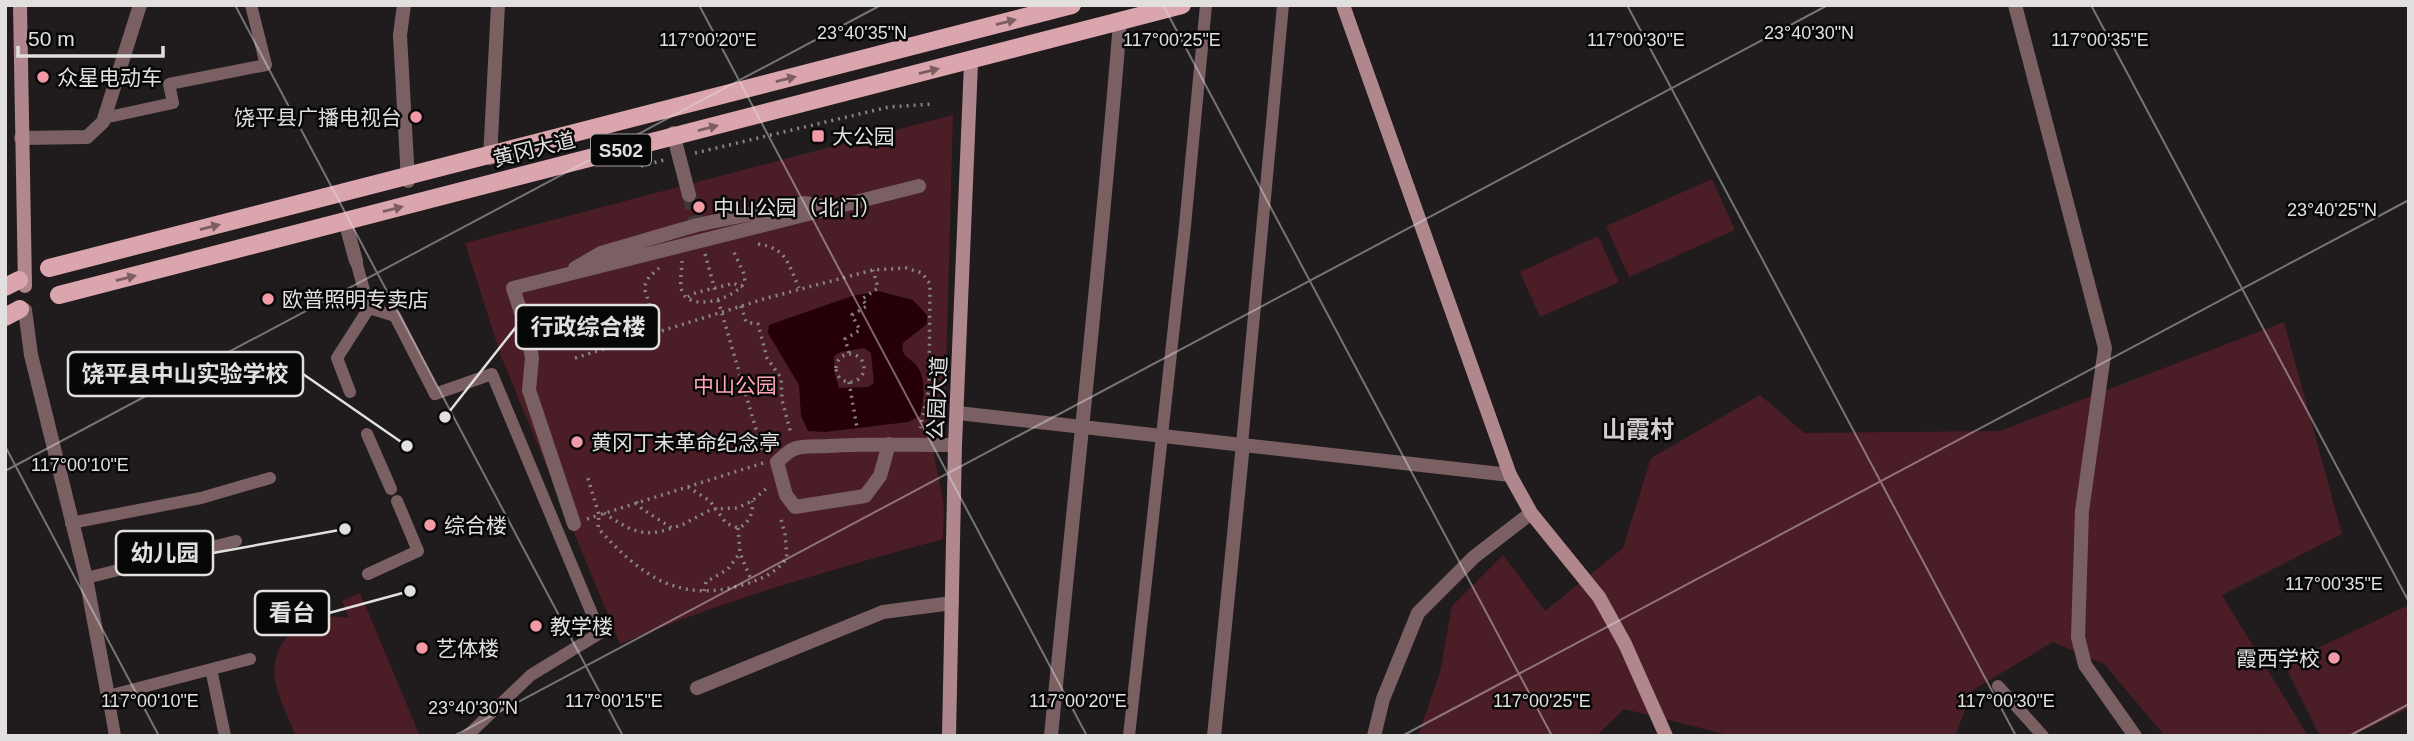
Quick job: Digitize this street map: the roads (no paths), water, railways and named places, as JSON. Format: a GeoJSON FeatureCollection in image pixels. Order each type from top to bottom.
{"type":"FeatureCollection","features":[{"type":"Feature","properties":{"kind":"main road"},"geometry":{"type":"LineString","coordinates":[[16,284],[21,138],[20,5]]}},
{"type":"Feature","properties":{"kind":"main road","name":"黄冈大道"},"geometry":{"type":"LineString","coordinates":[[48,268],[1072,5]]}},
{"type":"Feature","properties":{"kind":"main road","name":"黄冈大道"},"geometry":{"type":"LineString","coordinates":[[60,295],[1182,5]]}},
{"type":"Feature","properties":{"kind":"main road"},"geometry":{"type":"LineString","coordinates":[[1343,5],[1510,475],[1531,513],[1599,597],[1625,643],[1666,736]]}},
{"type":"Feature","properties":{"kind":"main road","name":"公园大道"},"geometry":{"type":"LineString","coordinates":[[950,736],[956,444],[971,63]]}},
{"type":"Feature","properties":{"kind":"street"},"geometry":{"type":"LineString","coordinates":[[21,138],[87,136],[103,122],[140,5]]}},
{"type":"Feature","properties":{"kind":"street"},"geometry":{"type":"LineString","coordinates":[[404,5],[400,35],[408,181]]}},
{"type":"Feature","properties":{"kind":"street"},"geometry":{"type":"LineString","coordinates":[[490,158],[498,5]]}},
{"type":"Feature","properties":{"kind":"street"},"geometry":{"type":"LineString","coordinates":[[2015,5],[2105,348],[2082,510],[2078,637],[2085,665],[2135,736]]}},
{"type":"Feature","properties":{"kind":"street"},"geometry":{"type":"LineString","coordinates":[[1051,736],[1105,213],[1120,22]]}},
{"type":"Feature","properties":{"kind":"street"},"geometry":{"type":"LineString","coordinates":[[673,133],[689,195]]}},
{"type":"Feature","properties":{"kind":"street"},"geometry":{"type":"LineString","coordinates":[[573,524],[529,390],[532,358],[528,334],[513,288],[919,186]]}},
{"type":"Feature","properties":{"kind":"street"},"geometry":{"type":"LineString","coordinates":[[559,277],[601,253],[697,225],[804,203],[834,208]]}},
{"type":"Feature","properties":{"kind":"street"},"geometry":{"type":"LineString","coordinates":[[345,221],[356,261]]}},
{"type":"Feature","properties":{"kind":"street"},"geometry":{"type":"LineString","coordinates":[[17,312],[31,355],[86,578],[108,696]]}},
{"type":"Feature","properties":{"kind":"street"},"geometry":{"type":"LineString","coordinates":[[958,413],[1510,475]]}},
{"type":"Feature","properties":{"kind":"street"},"geometry":{"type":"LineString","coordinates":[[889,444],[880,476],[865,496],[795,506],[786,495],[777,462],[796,448],[889,444],[956,444]]}},
{"type":"Feature","properties":{"kind":"street"},"geometry":{"type":"LineString","coordinates":[[1214,736],[1242,444]]}},
{"type":"Feature","properties":{"kind":"street"},"geometry":{"type":"LineString","coordinates":[[1374,736],[1383,699],[1418,613],[1474,557],[1531,513]]}},
{"type":"Feature","properties":{"kind":"street"},"geometry":{"type":"LineString","coordinates":[[697,688],[883,612],[952,603]]}},
{"type":"Feature","properties":{"kind":"lane"},"geometry":{"type":"LineString","coordinates":[[104,118],[173,103],[169,84],[266,65],[251,5]]}},
{"type":"Feature","properties":{"kind":"lane"},"geometry":{"type":"LineString","coordinates":[[1129,736],[1206,5]]}},
{"type":"Feature","properties":{"kind":"lane"},"geometry":{"type":"LineString","coordinates":[[1242,444],[1283,5]]}},
{"type":"Feature","properties":{"kind":"lane"},"geometry":{"type":"LineString","coordinates":[[350,392],[337,358],[369,308],[356,261]]}},
{"type":"Feature","properties":{"kind":"lane"},"geometry":{"type":"LineString","coordinates":[[369,308],[395,316],[435,394],[492,374],[600,634],[531,675],[467,736]]}},
{"type":"Feature","properties":{"kind":"lane"},"geometry":{"type":"LineString","coordinates":[[367,434],[391,489]]}},
{"type":"Feature","properties":{"kind":"lane"},"geometry":{"type":"LineString","coordinates":[[71,523],[201,498],[270,478]]}},
{"type":"Feature","properties":{"kind":"lane"},"geometry":{"type":"LineString","coordinates":[[368,574],[418,551],[397,501]]}},
{"type":"Feature","properties":{"kind":"lane"},"geometry":{"type":"LineString","coordinates":[[86,578],[236,541]]}},
{"type":"Feature","properties":{"kind":"lane"},"geometry":{"type":"LineString","coordinates":[[115,736],[108,696],[250,659]]}},
{"type":"Feature","properties":{"kind":"lane"},"geometry":{"type":"LineString","coordinates":[[211,669],[225,736]]}},
{"type":"Feature","properties":{"kind":"lane"},"geometry":{"type":"LineString","coordinates":[[1998,686],[2043,736]]}},
{"type":"Feature","properties":{"kind":"tunnel"},"geometry":{"type":"LineString","coordinates":[[689,195],[697,225]]}},
{"type":"Feature","properties":{"kind":"place","name":"众星电动车"},"geometry":{"type":"Point","coordinates":[43,77]}},
{"type":"Feature","properties":{"kind":"place","name":"饶平县广播电视台"},"geometry":{"type":"Point","coordinates":[416,117]}},
{"type":"Feature","properties":{"kind":"place","name":"大公园"},"geometry":{"type":"Point","coordinates":[818,136]}},
{"type":"Feature","properties":{"kind":"place","name":"中山公园（北门）"},"geometry":{"type":"Point","coordinates":[699,207]}},
{"type":"Feature","properties":{"kind":"place","name":"欧普照明专卖店"},"geometry":{"type":"Point","coordinates":[268,299]}},
{"type":"Feature","properties":{"kind":"place","name":"行政综合楼"},"geometry":{"type":"Point","coordinates":[445,417]}},
{"type":"Feature","properties":{"kind":"place","name":"黄冈丁未革命纪念亭"},"geometry":{"type":"Point","coordinates":[577,442]}},
{"type":"Feature","properties":{"kind":"place","name":"饶平县中山实验学校"},"geometry":{"type":"Point","coordinates":[407,446]}},
{"type":"Feature","properties":{"kind":"place","name":"综合楼"},"geometry":{"type":"Point","coordinates":[430,525]}},
{"type":"Feature","properties":{"kind":"place","name":"幼儿园"},"geometry":{"type":"Point","coordinates":[345,529]}},
{"type":"Feature","properties":{"kind":"place","name":"看台"},"geometry":{"type":"Point","coordinates":[410,591]}},
{"type":"Feature","properties":{"kind":"place","name":"教学楼"},"geometry":{"type":"Point","coordinates":[536,626]}},
{"type":"Feature","properties":{"kind":"place","name":"艺体楼"},"geometry":{"type":"Point","coordinates":[422,648]}},
{"type":"Feature","properties":{"kind":"place","name":"霞西学校"},"geometry":{"type":"Point","coordinates":[2334,658]}},
{"type":"Feature","properties":{"kind":"district","name":"山霞村"},"geometry":{"type":"Point","coordinates":[1638,429]}},
{"type":"Feature","properties":{"kind":"park label","name":"中山公园"},"geometry":{"type":"Point","coordinates":[735,385]}}]}
